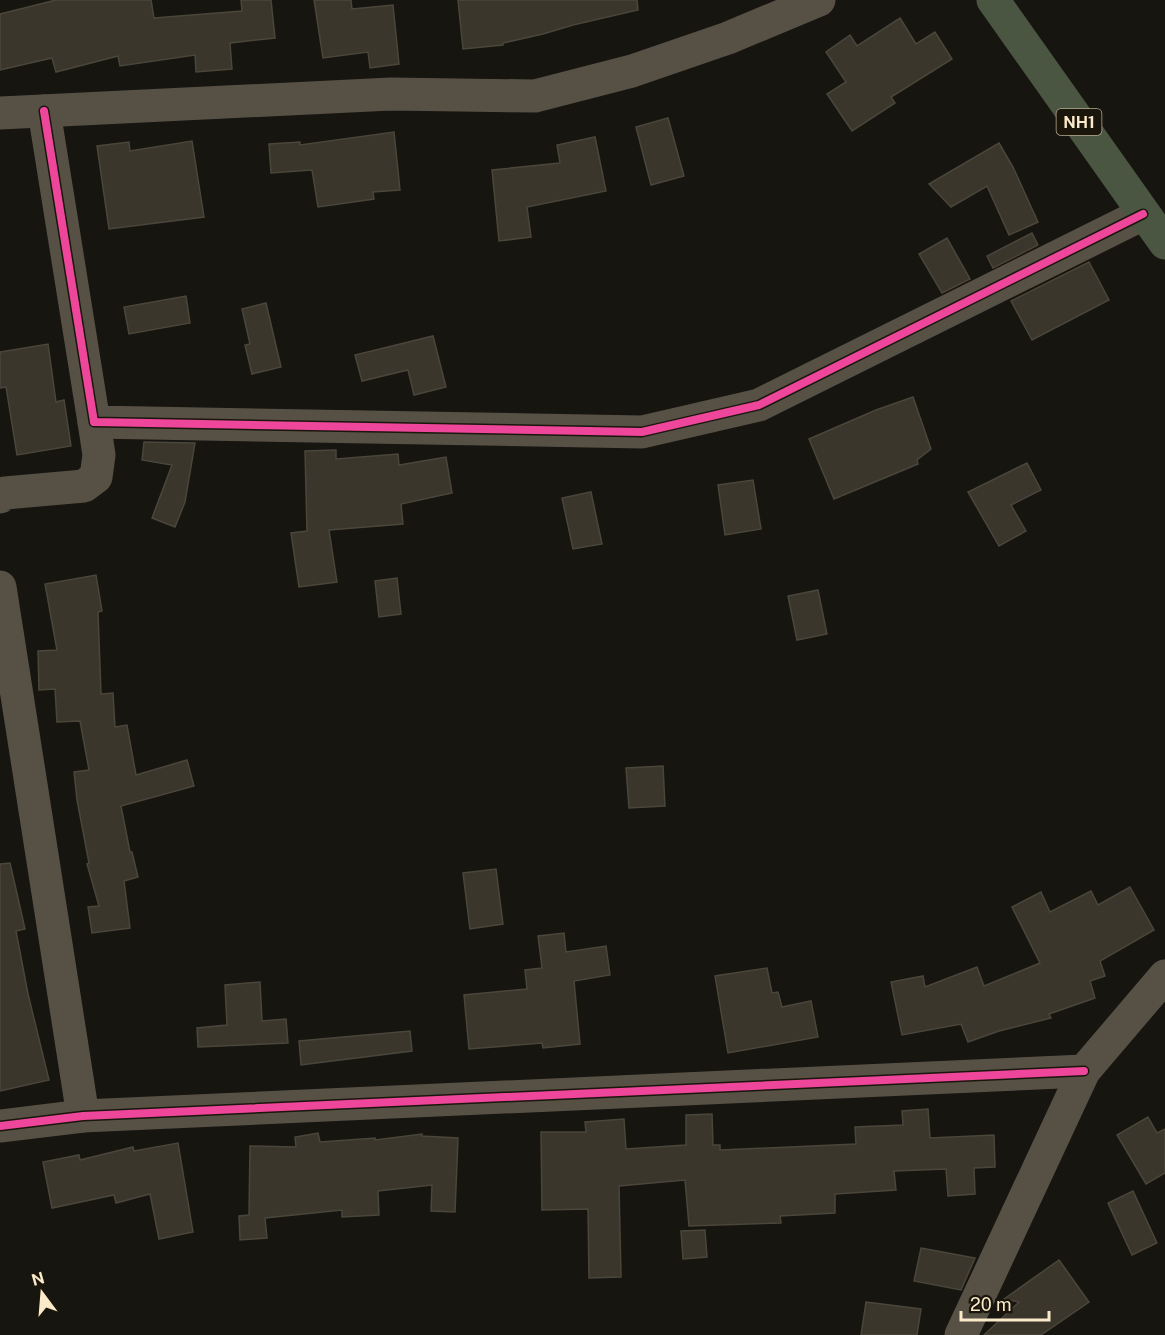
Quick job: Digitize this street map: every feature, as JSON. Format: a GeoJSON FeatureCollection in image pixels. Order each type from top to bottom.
{"type":"FeatureCollection","features":[{"type":"Feature","properties":{"kind":"highway","name":"NH1"},"geometry":{"type":"LineString","coordinates":[[993,0],[1165,243]]}},
{"type":"Feature","properties":{"kind":"street"},"geometry":{"type":"LineString","coordinates":[[0,113],[391,94],[535,96],[632,71],[728,38],[819,0]]}},
{"type":"Feature","properties":{"kind":"street"},"geometry":{"type":"LineString","coordinates":[[0,497],[5,493],[84,486],[96,477],[99,455],[44,111]]}},
{"type":"Feature","properties":{"kind":"street"},"geometry":{"type":"LineString","coordinates":[[94,422],[642,432],[759,405],[1143,214]]}},
{"type":"Feature","properties":{"kind":"street"},"geometry":{"type":"LineString","coordinates":[[0,587],[83,1116]]}},
{"type":"Feature","properties":{"kind":"street"},"geometry":{"type":"LineString","coordinates":[[961,1335],[1084,1071],[1165,976]]}},
{"type":"Feature","properties":{"kind":"street"},"geometry":{"type":"LineString","coordinates":[[0,1126],[83,1116],[1084,1071]]}},
{"type":"Feature","properties":{"kind":"building"},"geometry":{"type":"Polygon","coordinates":[[[56,0],[151,0],[154,18],[242,11],[241,0],[271,0],[275,38],[230,43],[232,69],[196,72],[195,55],[120,66],[118,56],[56,72],[52,58],[0,70],[0,14],[56,0]]]}},
{"type":"Feature","properties":{"kind":"building"},"geometry":{"type":"Polygon","coordinates":[[[314,0],[351,0],[352,9],[393,5],[399,64],[370,68],[368,52],[323,58],[314,0]]]}},
{"type":"Feature","properties":{"kind":"building"},"geometry":{"type":"Polygon","coordinates":[[[458,0],[637,0],[638,10],[503,43],[503,45],[463,49],[458,0]]]}},
{"type":"Feature","properties":{"kind":"building"},"geometry":{"type":"Polygon","coordinates":[[[900,18],[916,44],[935,32],[952,59],[891,97],[895,103],[852,131],[827,94],[846,82],[826,52],[850,35],[857,46],[900,18]]]}},
{"type":"Feature","properties":{"kind":"building"},"geometry":{"type":"Polygon","coordinates":[[[668,118],[684,176],[651,185],[636,127],[668,118]]]}},
{"type":"Feature","properties":{"kind":"building"},"geometry":{"type":"Polygon","coordinates":[[[394,132],[400,190],[373,192],[374,199],[318,207],[312,170],[271,173],[269,144],[300,142],[300,145],[394,132]]]}},
{"type":"Feature","properties":{"kind":"building"},"geometry":{"type":"Polygon","coordinates":[[[595,137],[606,191],[527,207],[531,237],[499,241],[492,170],[560,163],[557,145],[595,137]]]}},
{"type":"Feature","properties":{"kind":"building"},"geometry":{"type":"Polygon","coordinates":[[[192,141],[204,217],[109,229],[97,146],[129,142],[130,151],[192,141]]]}},
{"type":"Feature","properties":{"kind":"building"},"geometry":{"type":"Polygon","coordinates":[[[999,143],[1013,167],[1038,222],[1009,235],[987,186],[951,207],[929,184],[999,143]]]}},
{"type":"Feature","properties":{"kind":"building"},"geometry":{"type":"Polygon","coordinates":[[[1032,233],[1038,245],[993,268],[987,256],[1032,233]]]}},
{"type":"Feature","properties":{"kind":"building"},"geometry":{"type":"Polygon","coordinates":[[[947,238],[970,279],[942,293],[919,254],[947,238]]]}},
{"type":"Feature","properties":{"kind":"building"},"geometry":{"type":"Polygon","coordinates":[[[1089,262],[1109,300],[1032,340],[1011,301],[1089,262]]]}},
{"type":"Feature","properties":{"kind":"building"},"geometry":{"type":"Polygon","coordinates":[[[186,296],[190,323],[129,334],[124,307],[186,296]]]}},
{"type":"Feature","properties":{"kind":"building"},"geometry":{"type":"Polygon","coordinates":[[[266,303],[281,367],[252,374],[245,345],[250,344],[242,309],[266,303]]]}},
{"type":"Feature","properties":{"kind":"building"},"geometry":{"type":"Polygon","coordinates":[[[433,336],[446,387],[414,395],[408,370],[362,381],[355,355],[433,336]]]}},
{"type":"Feature","properties":{"kind":"building"},"geometry":{"type":"Polygon","coordinates":[[[48,344],[56,402],[64,400],[71,446],[17,455],[6,387],[0,388],[0,352],[48,344]]]}},
{"type":"Feature","properties":{"kind":"building"},"geometry":{"type":"Polygon","coordinates":[[[913,397],[931,449],[917,460],[918,464],[834,499],[809,439],[876,410],[913,397]]]}},
{"type":"Feature","properties":{"kind":"building"},"geometry":{"type":"Polygon","coordinates":[[[144,442],[195,443],[185,502],[175,527],[152,518],[172,465],[142,460],[144,442]]]}},
{"type":"Feature","properties":{"kind":"building"},"geometry":{"type":"Polygon","coordinates":[[[336,450],[336,459],[398,454],[399,465],[446,457],[452,493],[401,504],[403,524],[329,530],[337,582],[299,587],[291,533],[307,531],[305,451],[336,450]]]}},
{"type":"Feature","properties":{"kind":"building"},"geometry":{"type":"Polygon","coordinates":[[[1027,463],[1041,490],[1011,505],[1026,531],[999,546],[968,492],[1027,463]]]}},
{"type":"Feature","properties":{"kind":"building"},"geometry":{"type":"Polygon","coordinates":[[[753,480],[761,529],[725,535],[718,485],[753,480]]]}},
{"type":"Feature","properties":{"kind":"building"},"geometry":{"type":"Polygon","coordinates":[[[591,492],[602,544],[573,549],[562,498],[591,492]]]}},
{"type":"Feature","properties":{"kind":"building"},"geometry":{"type":"Polygon","coordinates":[[[96,575],[102,611],[98,612],[101,694],[113,693],[115,727],[127,725],[136,775],[187,760],[194,786],[121,806],[130,852],[132,852],[138,877],[124,881],[130,928],[92,933],[88,907],[99,906],[87,864],[89,863],[74,772],[89,770],[80,721],[57,722],[55,689],[39,690],[38,651],[57,650],[45,584],[96,575]]]}},
{"type":"Feature","properties":{"kind":"building"},"geometry":{"type":"Polygon","coordinates":[[[397,578],[401,614],[379,617],[375,581],[397,578]]]}},
{"type":"Feature","properties":{"kind":"building"},"geometry":{"type":"Polygon","coordinates":[[[818,590],[827,634],[797,640],[788,596],[818,590]]]}},
{"type":"Feature","properties":{"kind":"building"},"geometry":{"type":"Polygon","coordinates":[[[663,766],[665,806],[629,808],[626,768],[663,766]]]}},
{"type":"Feature","properties":{"kind":"building"},"geometry":{"type":"Polygon","coordinates":[[[10,863],[25,929],[16,931],[28,994],[49,1080],[0,1091],[0,864],[10,863]]]}},
{"type":"Feature","properties":{"kind":"building"},"geometry":{"type":"Polygon","coordinates":[[[496,869],[503,924],[470,929],[463,873],[496,869]]]}},
{"type":"Feature","properties":{"kind":"building"},"geometry":{"type":"Polygon","coordinates":[[[1130,887],[1154,930],[1100,961],[1105,976],[1090,981],[1095,998],[1049,1014],[1051,1018],[999,1031],[968,1042],[961,1024],[902,1035],[891,982],[923,976],[925,987],[977,967],[984,986],[1040,963],[1012,907],[1041,892],[1050,912],[1091,891],[1098,905],[1130,887]]]}},
{"type":"Feature","properties":{"kind":"building"},"geometry":{"type":"Polygon","coordinates":[[[564,933],[566,952],[606,946],[610,975],[574,981],[580,1044],[543,1048],[542,1043],[469,1049],[464,995],[527,989],[525,970],[542,968],[538,936],[564,933]]]}},
{"type":"Feature","properties":{"kind":"building"},"geometry":{"type":"Polygon","coordinates":[[[767,968],[772,993],[778,992],[782,1007],[811,1001],[818,1037],[728,1053],[715,976],[767,968]]]}},
{"type":"Feature","properties":{"kind":"building"},"geometry":{"type":"Polygon","coordinates":[[[260,982],[262,1021],[286,1019],[288,1043],[198,1047],[197,1028],[227,1025],[225,985],[260,982]]]}},
{"type":"Feature","properties":{"kind":"building"},"geometry":{"type":"Polygon","coordinates":[[[410,1031],[412,1051],[301,1065],[299,1041],[410,1031]]]}},
{"type":"Feature","properties":{"kind":"building"},"geometry":{"type":"Polygon","coordinates":[[[928,1109],[930,1138],[994,1135],[995,1167],[974,1168],[975,1194],[948,1196],[946,1169],[894,1171],[896,1190],[835,1194],[835,1213],[780,1216],[781,1223],[689,1226],[685,1180],[619,1186],[621,1277],[589,1278],[588,1209],[542,1210],[541,1132],[586,1132],[585,1122],[624,1119],[626,1149],[686,1145],[686,1115],[712,1114],[713,1145],[720,1145],[720,1150],[856,1144],[855,1127],[903,1125],[902,1111],[928,1109]]]}},
{"type":"Feature","properties":{"kind":"building"},"geometry":{"type":"Polygon","coordinates":[[[1148,1117],[1157,1133],[1165,1129],[1165,1173],[1146,1184],[1117,1135],[1148,1117]]]}},
{"type":"Feature","properties":{"kind":"building"},"geometry":{"type":"Polygon","coordinates":[[[318,1133],[320,1142],[375,1138],[375,1140],[422,1134],[422,1136],[458,1138],[455,1212],[431,1211],[432,1185],[378,1191],[379,1215],[342,1217],[342,1210],[265,1218],[267,1238],[240,1240],[239,1216],[249,1215],[250,1146],[296,1147],[295,1137],[318,1133]]]}},
{"type":"Feature","properties":{"kind":"building"},"geometry":{"type":"Polygon","coordinates":[[[178,1143],[193,1232],[159,1239],[150,1194],[116,1203],[114,1195],[52,1208],[43,1162],[79,1155],[80,1160],[133,1147],[134,1151],[178,1143]]]}},
{"type":"Feature","properties":{"kind":"building"},"geometry":{"type":"Polygon","coordinates":[[[1133,1191],[1157,1243],[1132,1255],[1108,1203],[1133,1191]]]}},
{"type":"Feature","properties":{"kind":"building"},"geometry":{"type":"Polygon","coordinates":[[[705,1230],[707,1257],[683,1259],[681,1231],[705,1230]]]}},
{"type":"Feature","properties":{"kind":"building"},"geometry":{"type":"Polygon","coordinates":[[[921,1248],[975,1258],[961,1290],[914,1281],[921,1248]]]}},
{"type":"Feature","properties":{"kind":"building"},"geometry":{"type":"Polygon","coordinates":[[[1059,1260],[1089,1302],[1041,1335],[984,1335],[1019,1302],[1004,1299],[1059,1260]]]}},
{"type":"Feature","properties":{"kind":"building"},"geometry":{"type":"Polygon","coordinates":[[[866,1302],[921,1309],[917,1335],[861,1335],[866,1302]]]}},
{"type":"Feature","properties":{"kind":"cycle path"},"geometry":{"type":"LineString","coordinates":[[44,111],[94,422],[642,432],[759,405],[1143,214]]}},
{"type":"Feature","properties":{"kind":"cycle path"},"geometry":{"type":"LineString","coordinates":[[0,1126],[83,1116],[1084,1071]]}}]}
